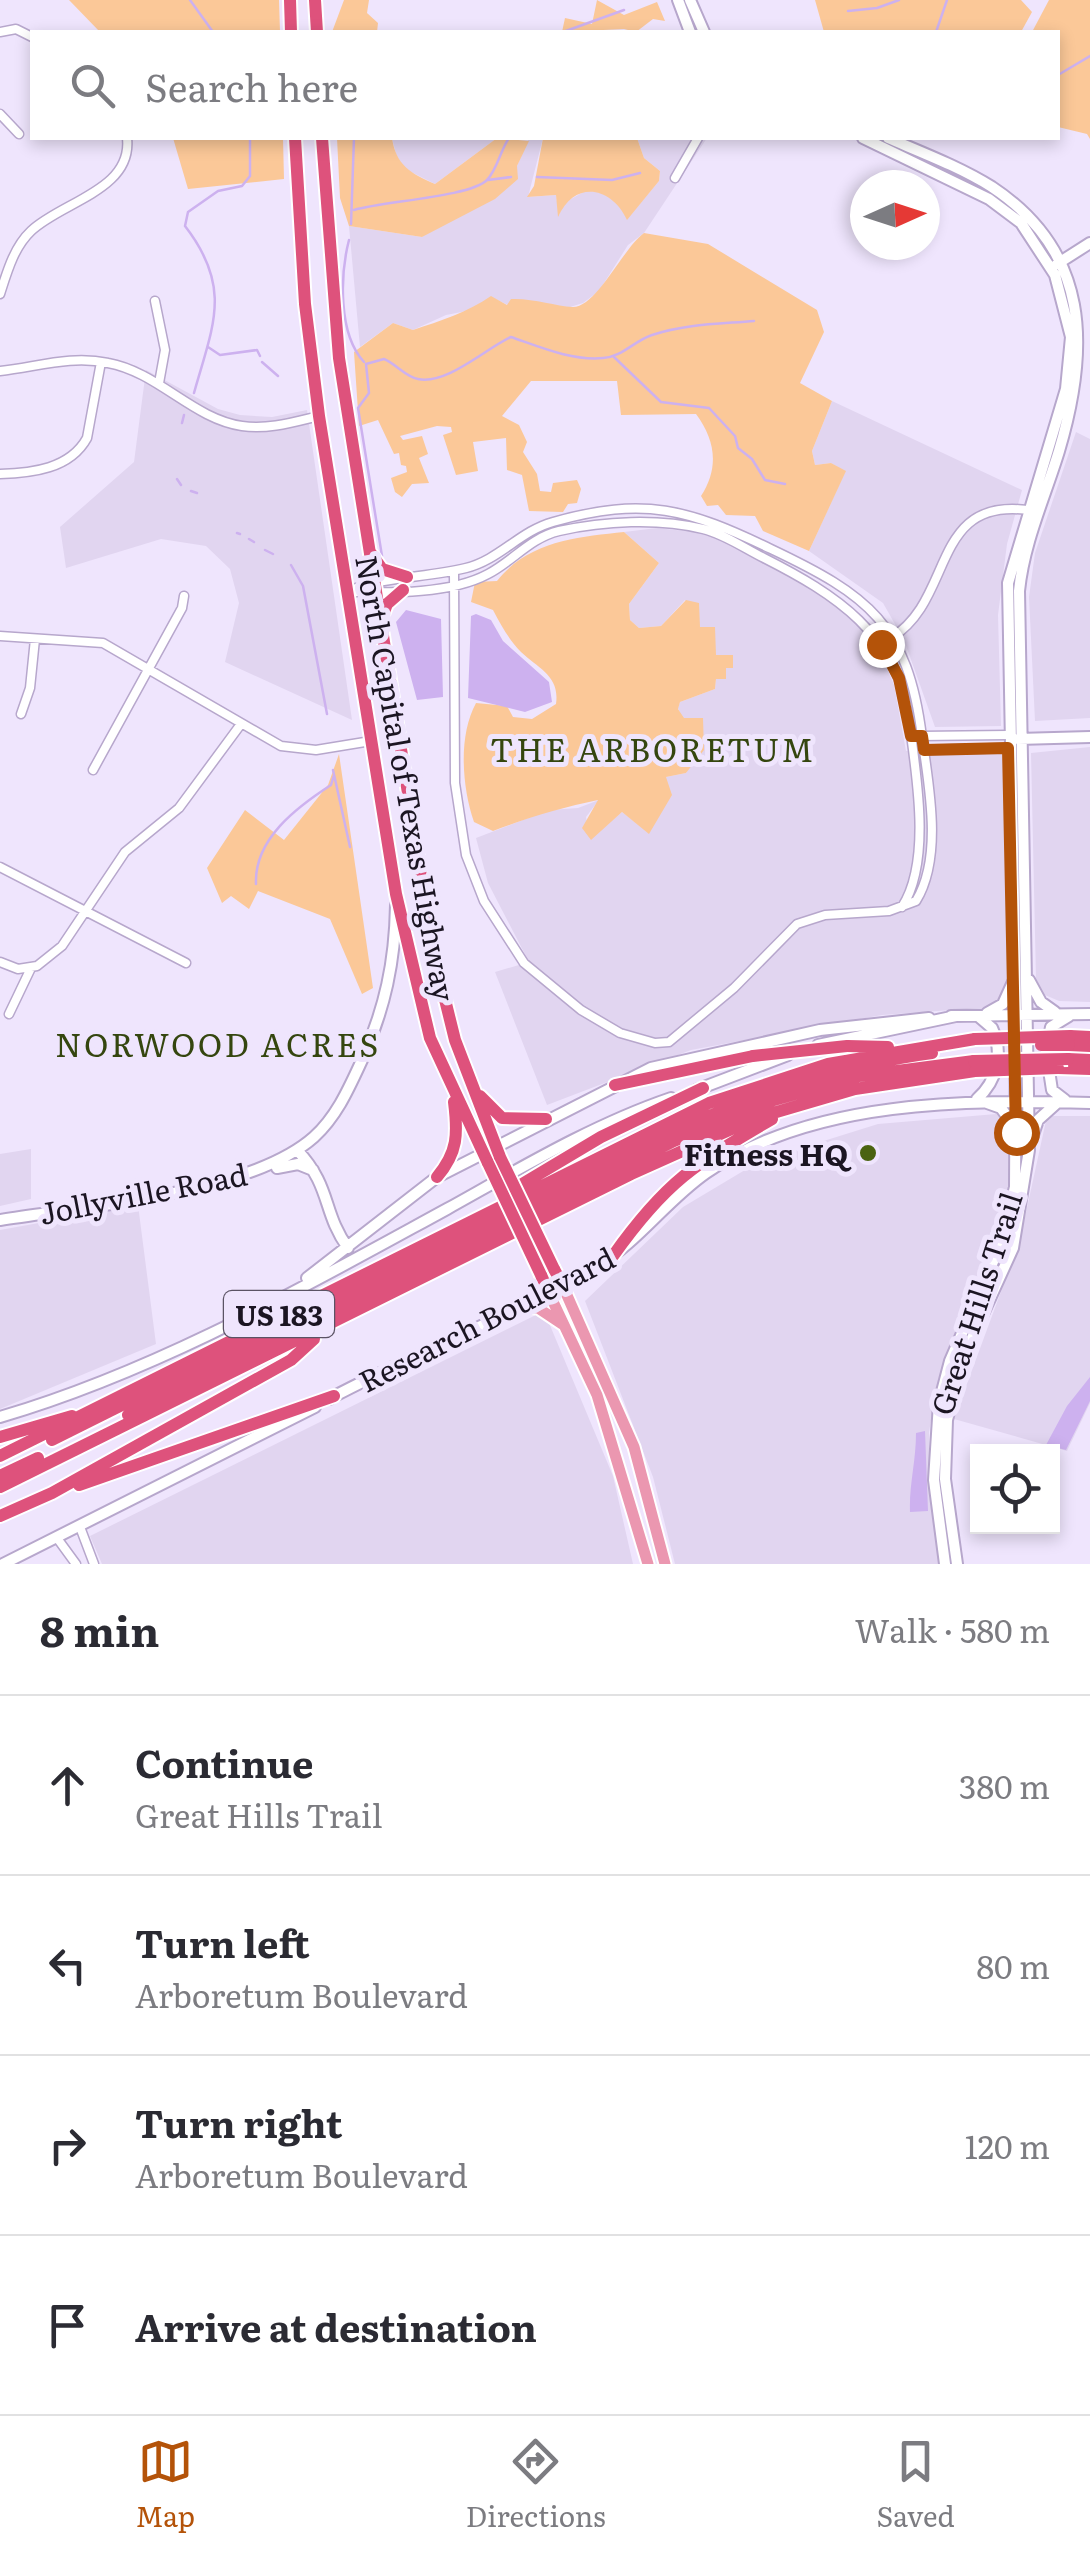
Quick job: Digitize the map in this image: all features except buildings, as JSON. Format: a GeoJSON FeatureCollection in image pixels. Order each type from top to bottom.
{"type":"FeatureCollection","features":[{"type":"Feature","properties":{"kind":"highway"},"geometry":{"type":"LineString","coordinates":[[290,0],[290,30]]}},
{"type":"Feature","properties":{"kind":"highway"},"geometry":{"type":"LineString","coordinates":[[316,0],[317,30]]}},
{"type":"Feature","properties":{"kind":"highway","name":"North Capital of Texas Highway"},"geometry":{"type":"LineString","coordinates":[[295,140],[305,304],[319,416],[396,894],[422,1012],[453,1094],[491,1155],[555,1287]]}},
{"type":"Feature","properties":{"kind":"highway","name":"North Capital of Texas Highway"},"geometry":{"type":"LineString","coordinates":[[322,140],[337,339],[398,747],[433,951],[454,1040],[491,1155]]}},
{"type":"Feature","properties":{"kind":"highway"},"geometry":{"type":"LineString","coordinates":[[368,548],[382,569],[405,583],[386,604],[379,624]]}},
{"type":"Feature","properties":{"kind":"highway"},"geometry":{"type":"LineString","coordinates":[[371,742],[398,747]]}},
{"type":"Feature","properties":{"kind":"highway","name":"US 183"},"geometry":{"type":"LineString","coordinates":[[0,1456],[709,1103],[807,1070],[901,1048],[975,1055],[1069,1052],[1090,1036]]}},
{"type":"Feature","properties":{"kind":"highway"},"geometry":{"type":"LineString","coordinates":[[614,1085],[752,1056],[847,1046],[901,1048]]}},
{"type":"Feature","properties":{"kind":"highway"},"geometry":{"type":"LineString","coordinates":[[1069,1052],[1090,1046]]}},
{"type":"Feature","properties":{"kind":"highway"},"geometry":{"type":"LineString","coordinates":[[1069,1052],[1090,1060]]}},
{"type":"Feature","properties":{"kind":"highway","name":"US 183"},"geometry":{"type":"LineString","coordinates":[[0,1487],[631,1174],[756,1118],[975,1055],[1069,1052],[1090,1069]]}},
{"type":"Feature","properties":{"kind":"highway"},"geometry":{"type":"LineString","coordinates":[[0,1466],[664,1134],[760,1096],[845,1070],[975,1055]]}},
{"type":"Feature","properties":{"kind":"highway"},"geometry":{"type":"LineString","coordinates":[[0,1476],[674,1141],[774,1100],[859,1076],[975,1055]]}},
{"type":"Feature","properties":{"kind":"highway"},"geometry":{"type":"LineString","coordinates":[[470,1081],[502,1118],[546,1119]]}},
{"type":"Feature","properties":{"kind":"highway"},"geometry":{"type":"LineString","coordinates":[[480,1214],[492,1202],[601,1137],[702,1088]]}},
{"type":"Feature","properties":{"kind":"highway"},"geometry":{"type":"LineString","coordinates":[[437,1178],[451,1160],[458,1141],[453,1094]]}},
{"type":"Feature","properties":{"kind":"highway"},"geometry":{"type":"LineString","coordinates":[[614,1256],[678,1178],[719,1147],[790,1108]]}},
{"type":"Feature","properties":{"kind":"highway"},"geometry":{"type":"LineString","coordinates":[[52,1493],[291,1360],[326,1327]]}},
{"type":"Feature","properties":{"kind":"highway"},"geometry":{"type":"LineString","coordinates":[[0,1516],[52,1493],[334,1396]]}},
{"type":"Feature","properties":{"kind":"highway"},"geometry":{"type":"LineString","coordinates":[[0,1437],[79,1414]]}},
{"type":"Feature","properties":{"kind":"main road","name":"North Capital of Texas Highway"},"geometry":{"type":"LineString","coordinates":[[555,1287],[566,1327],[602,1410],[648,1564]]}},
{"type":"Feature","properties":{"kind":"main road","name":"North Capital of Texas Highway"},"geometry":{"type":"LineString","coordinates":[[555,1287],[634,1447],[665,1564]]}},
{"type":"Feature","properties":{"kind":"main road"},"geometry":{"type":"LineString","coordinates":[[516,1307],[538,1308],[566,1327]]}},
{"type":"Feature","properties":{"kind":"main road"},"geometry":{"type":"LineString","coordinates":[[644,1544],[660,1541]]}},
{"type":"Feature","properties":{"kind":"street"},"geometry":{"type":"LineString","coordinates":[[678,0],[689,30]]}},
{"type":"Feature","properties":{"kind":"street"},"geometry":{"type":"LineString","coordinates":[[690,0],[703,30]]}},
{"type":"Feature","properties":{"kind":"street"},"geometry":{"type":"LineString","coordinates":[[0,32],[16,30],[30,36]]}},
{"type":"Feature","properties":{"kind":"street"},"geometry":{"type":"LineString","coordinates":[[0,114],[19,134]]}},
{"type":"Feature","properties":{"kind":"street"},"geometry":{"type":"LineString","coordinates":[[0,294],[16,252],[30,232],[108,181],[125,161],[127,140]]}},
{"type":"Feature","properties":{"kind":"street"},"geometry":{"type":"LineString","coordinates":[[675,178],[697,140]]}},
{"type":"Feature","properties":{"kind":"street","name":"Great Hills Trail"},"geometry":{"type":"LineString","coordinates":[[868,140],[936,170],[1006,210],[1056,264]]}},
{"type":"Feature","properties":{"kind":"street","name":"Great Hills Trail"},"geometry":{"type":"LineString","coordinates":[[892,140],[977,178],[1010,199],[1040,228],[1056,264],[1077,353],[1034,511],[1019,590],[1022,1099],[1029,1150],[1013,1248],[962,1360],[947,1420],[945,1479],[957,1564]]}},
{"type":"Feature","properties":{"kind":"street"},"geometry":{"type":"LineString","coordinates":[[1056,264],[1090,243]]}},
{"type":"Feature","properties":{"kind":"street"},"geometry":{"type":"LineString","coordinates":[[155,301],[165,350],[159,383]]}},
{"type":"Feature","properties":{"kind":"street"},"geometry":{"type":"LineString","coordinates":[[0,371],[63,359],[101,362],[159,383],[237,426],[276,426],[319,416]]}},
{"type":"Feature","properties":{"kind":"street"},"geometry":{"type":"LineString","coordinates":[[0,474],[58,464],[82,448],[101,362]]}},
{"type":"Feature","properties":{"kind":"street"},"geometry":{"type":"LineString","coordinates":[[348,591],[405,583],[454,570],[480,564],[534,529],[554,522],[663,508],[701,516],[839,581],[872,610],[892,638],[915,692],[930,834],[928,870],[916,901],[902,907],[826,915],[797,924],[688,1031],[669,1042],[655,1043],[620,1033],[562,997],[534,974],[507,939],[484,901],[466,855],[455,782],[454,570]]}},
{"type":"Feature","properties":{"kind":"street"},"geometry":{"type":"LineString","coordinates":[[881,644],[917,616],[963,527],[989,511],[1034,511]]}},
{"type":"Feature","properties":{"kind":"street","name":"Great Hills Trail"},"geometry":{"type":"LineString","coordinates":[[1021,975],[1008,748],[1006,596],[1013,556],[1034,511]]}},
{"type":"Feature","properties":{"kind":"street"},"geometry":{"type":"LineString","coordinates":[[405,583],[456,584],[486,575],[541,537],[560,531],[618,524],[678,524],[731,540],[832,594],[867,624],[899,678],[911,736],[919,852],[913,887],[902,907]]}},
{"type":"Feature","properties":{"kind":"street"},"geometry":{"type":"LineString","coordinates":[[93,770],[150,668],[184,596]]}},
{"type":"Feature","properties":{"kind":"street"},"geometry":{"type":"LineString","coordinates":[[0,636],[103,643],[241,724],[297,750],[371,742]]}},
{"type":"Feature","properties":{"kind":"street"},"geometry":{"type":"LineString","coordinates":[[21,714],[30,688],[34,639]]}},
{"type":"Feature","properties":{"kind":"street"},"geometry":{"type":"LineString","coordinates":[[9,1014],[31,968],[62,946],[125,852],[178,808],[241,724]]}},
{"type":"Feature","properties":{"kind":"street"},"geometry":{"type":"LineString","coordinates":[[911,736],[1008,736],[1022,740],[1090,737]]}},
{"type":"Feature","properties":{"kind":"street"},"geometry":{"type":"LineString","coordinates":[[912,750],[1008,748],[1022,740]]}},
{"type":"Feature","properties":{"kind":"street"},"geometry":{"type":"LineString","coordinates":[[0,867],[186,963]]}},
{"type":"Feature","properties":{"kind":"street","name":"Jollyville Road"},"geometry":{"type":"LineString","coordinates":[[0,1220],[192,1186],[263,1168],[297,1150],[337,1110],[381,1017],[394,956],[396,894]]}},
{"type":"Feature","properties":{"kind":"street"},"geometry":{"type":"LineString","coordinates":[[0,962],[31,968]]}},
{"type":"Feature","properties":{"kind":"street"},"geometry":{"type":"LineString","coordinates":[[979,1015],[1003,1004],[1021,975],[1039,999],[1056,1013]]}},
{"type":"Feature","properties":{"kind":"street"},"geometry":{"type":"LineString","coordinates":[[1029,1150],[1038,1120],[1064,1102],[1048,1082],[1048,1037],[1055,1023],[1075,1014]]}},
{"type":"Feature","properties":{"kind":"street"},"geometry":{"type":"LineString","coordinates":[[282,1295],[437,1178],[491,1155],[546,1119],[614,1085],[688,1057],[884,1019],[1090,1014]]}},
{"type":"Feature","properties":{"kind":"street"},"geometry":{"type":"LineString","coordinates":[[979,1015],[992,1028],[997,1056],[995,1080],[976,1100],[1001,1108],[1016,1132]]}},
{"type":"Feature","properties":{"kind":"street"},"geometry":{"type":"LineString","coordinates":[[0,1417],[135,1368],[580,1137],[834,1040],[956,1016]]}},
{"type":"Feature","properties":{"kind":"street","name":"Great Hills Trail"},"geometry":{"type":"LineString","coordinates":[[944,1564],[934,1480],[939,1403],[950,1361],[1011,1212],[1022,1099]]}},
{"type":"Feature","properties":{"kind":"street","name":"Research Boulevard"},"geometry":{"type":"LineString","coordinates":[[3,1564],[614,1256],[695,1182],[749,1150],[859,1116],[976,1100],[1090,1104]]}},
{"type":"Feature","properties":{"kind":"street"},"geometry":{"type":"LineString","coordinates":[[297,1150],[318,1173],[336,1227],[348,1248]]}},
{"type":"Feature","properties":{"kind":"street"},"geometry":{"type":"LineString","coordinates":[[263,1168],[298,1164],[318,1173]]}},
{"type":"Feature","properties":{"kind":"street"},"geometry":{"type":"LineString","coordinates":[[80,1527],[94,1564]]}},
{"type":"Feature","properties":{"kind":"street"},"geometry":{"type":"LineString","coordinates":[[57,1538],[76,1564]]}},
{"type":"Feature","properties":{"kind":"shaded area"},"geometry":{"type":"Polygon","coordinates":[[[69,0],[279,0],[280,30],[98,30],[69,0]]]}},
{"type":"Feature","properties":{"kind":"shaded area"},"geometry":{"type":"Polygon","coordinates":[[[344,0],[369,0],[367,13],[378,23],[377,30],[333,30],[344,0]]]}},
{"type":"Feature","properties":{"kind":"shaded area"},"geometry":{"type":"Polygon","coordinates":[[[597,0],[624,15],[657,2],[665,21],[653,19],[639,30],[562,30],[565,18],[592,24],[597,0]]]}},
{"type":"Feature","properties":{"kind":"shaded area"},"geometry":{"type":"Polygon","coordinates":[[[815,0],[1021,0],[1032,12],[1022,30],[823,30],[815,0]]]}},
{"type":"Feature","properties":{"kind":"shaded area"},"geometry":{"type":"Polygon","coordinates":[[[1049,0],[1090,0],[1090,139],[1087,134],[1060,127],[1060,30],[1033,30],[1049,0]]]}},
{"type":"Feature","properties":{"kind":"shaded area"},"geometry":{"type":"Polygon","coordinates":[[[174,140],[283,140],[284,179],[188,189],[174,140]]]}},
{"type":"Feature","properties":{"kind":"shaded area"},"geometry":{"type":"Polygon","coordinates":[[[337,140],[393,140],[406,167],[435,184],[494,140],[529,141],[517,166],[518,179],[495,199],[422,237],[349,226],[340,198],[337,140]]]}},
{"type":"Feature","properties":{"kind":"shaded area"},"geometry":{"type":"Polygon","coordinates":[[[392,140],[494,140],[435,184],[405,169],[392,140]]]}},
{"type":"Feature","properties":{"kind":"shaded area"},"geometry":{"type":"Polygon","coordinates":[[[528,140],[542,140],[528,197],[556,195],[559,215],[564,203],[585,191],[597,190],[619,203],[627,219],[659,181],[660,171],[644,158],[638,140],[706,140],[644,233],[628,245],[599,291],[583,303],[570,307],[508,305],[491,297],[472,310],[446,315],[413,330],[393,323],[360,347],[349,226],[422,237],[517,166],[528,140]]]}},
{"type":"Feature","properties":{"kind":"shaded area"},"geometry":{"type":"Polygon","coordinates":[[[543,140],[638,140],[644,158],[660,171],[659,181],[627,220],[612,200],[593,192],[574,197],[558,217],[556,195],[527,197],[534,186],[543,140]]]}},
{"type":"Feature","properties":{"kind":"shaded area"},"geometry":{"type":"Polygon","coordinates":[[[644,233],[708,244],[817,310],[824,332],[800,383],[832,401],[812,451],[815,465],[831,463],[846,471],[809,551],[763,531],[755,516],[726,515],[718,505],[707,506],[701,496],[711,475],[713,455],[708,434],[696,414],[621,415],[617,381],[531,381],[502,416],[519,425],[527,442],[523,452],[537,474],[540,491],[551,492],[553,483],[577,480],[581,489],[577,503],[568,504],[563,512],[529,511],[522,475],[507,470],[506,438],[473,442],[478,471],[456,475],[443,435],[452,432],[451,427],[437,426],[400,436],[403,440],[422,436],[428,454],[419,458],[429,483],[412,484],[402,497],[395,492],[391,478],[407,472],[406,466],[401,465],[399,453],[394,454],[378,420],[359,426],[354,352],[393,323],[413,330],[491,296],[507,305],[511,299],[573,307],[582,304],[600,288],[644,233]]]}},
{"type":"Feature","properties":{"kind":"shaded area"},"geometry":{"type":"Polygon","coordinates":[[[146,370],[218,409],[240,415],[272,417],[307,410],[352,720],[225,662],[239,603],[230,569],[206,546],[161,539],[66,568],[60,527],[134,462],[146,370]]]}},
{"type":"Feature","properties":{"kind":"shaded area"},"geometry":{"type":"Polygon","coordinates":[[[832,401],[1022,490],[1007,544],[998,615],[1001,726],[935,727],[904,640],[883,603],[809,551],[845,472],[831,463],[815,465],[812,451],[832,401]]]}},
{"type":"Feature","properties":{"kind":"shaded area"},"geometry":{"type":"Polygon","coordinates":[[[1076,432],[1090,439],[1090,718],[1035,721],[1029,597],[1035,553],[1076,432]]]}},
{"type":"Feature","properties":{"kind":"shaded area"},"geometry":{"type":"Polygon","coordinates":[[[657,528],[703,533],[740,548],[824,593],[849,613],[884,662],[894,685],[906,751],[993,749],[1005,754],[1008,1006],[882,1015],[691,1050],[547,1105],[495,972],[529,962],[488,883],[476,838],[549,810],[578,808],[599,800],[586,817],[590,839],[622,812],[649,833],[666,777],[686,773],[696,756],[678,708],[680,702],[715,689],[716,679],[733,656],[716,655],[685,600],[661,626],[639,628],[630,620],[629,604],[659,563],[624,532],[657,528]]]}},
{"type":"Feature","properties":{"kind":"shaded area"},"geometry":{"type":"Polygon","coordinates":[[[624,532],[659,563],[629,604],[630,620],[639,628],[661,626],[686,600],[699,603],[700,627],[715,627],[716,655],[733,655],[733,668],[726,668],[726,679],[716,679],[715,689],[680,702],[678,709],[684,718],[703,718],[704,750],[686,773],[666,777],[672,795],[649,834],[622,812],[591,840],[582,828],[598,800],[493,831],[474,822],[467,793],[464,746],[476,703],[507,706],[513,717],[532,719],[556,704],[551,680],[517,647],[493,610],[471,602],[475,582],[497,581],[523,557],[555,543],[624,532]]]}},
{"type":"Feature","properties":{"kind":"shaded area"},"geometry":{"type":"Polygon","coordinates":[[[406,610],[441,619],[443,697],[417,700],[396,622],[406,610]]]}},
{"type":"Feature","properties":{"kind":"shaded area"},"geometry":{"type":"Polygon","coordinates":[[[471,616],[491,620],[503,641],[549,682],[552,702],[525,712],[468,698],[471,616]]]}},
{"type":"Feature","properties":{"kind":"shaded area"},"geometry":{"type":"Polygon","coordinates":[[[1090,747],[1090,1002],[1059,1001],[1045,995],[1036,979],[1031,753],[1090,747]]]}},
{"type":"Feature","properties":{"kind":"shaded area"},"geometry":{"type":"Polygon","coordinates":[[[339,754],[373,988],[362,994],[330,919],[258,891],[249,909],[231,896],[222,903],[207,868],[245,810],[284,840],[328,785],[339,754]]]}},
{"type":"Feature","properties":{"kind":"shaded area"},"geometry":{"type":"Polygon","coordinates":[[[1008,1113],[1010,1181],[996,1242],[937,1386],[929,1432],[929,1493],[939,1564],[675,1564],[653,1477],[585,1301],[683,1207],[760,1161],[878,1124],[1008,1113]]]}},
{"type":"Feature","properties":{"kind":"shaded area"},"geometry":{"type":"Polygon","coordinates":[[[1047,1116],[1090,1116],[1090,1403],[1067,1451],[1060,1449],[1060,1444],[1042,1444],[954,1419],[1020,1240],[1047,1116]]]}},
{"type":"Feature","properties":{"kind":"shaded area"},"geometry":{"type":"Polygon","coordinates":[[[31,1149],[31,1199],[0,1206],[0,1154],[31,1149]]]}},
{"type":"Feature","properties":{"kind":"shaded area"},"geometry":{"type":"Polygon","coordinates":[[[138,1205],[156,1344],[0,1409],[0,1230],[138,1205]]]}},
{"type":"Feature","properties":{"kind":"shaded area"},"geometry":{"type":"Polygon","coordinates":[[[544,1311],[613,1476],[633,1564],[102,1564],[90,1536],[544,1311]]]}},
{"type":"Feature","properties":{"kind":"shaded area"},"geometry":{"type":"Polygon","coordinates":[[[1090,1377],[1090,1401],[1066,1450],[1060,1448],[1060,1444],[1047,1444],[1067,1406],[1090,1377]]]}},
{"type":"Feature","properties":{"kind":"shaded area"},"geometry":{"type":"Polygon","coordinates":[[[925,1431],[928,1511],[910,1512],[916,1433],[925,1431]]]}},
{"type":"Feature","properties":{"kind":"waterway"},"geometry":{"type":"LineString","coordinates":[[190,0],[212,30]]}},
{"type":"Feature","properties":{"kind":"waterway"},"geometry":{"type":"LineString","coordinates":[[848,11],[877,8],[899,0]]}},
{"type":"Feature","properties":{"kind":"waterway"},"geometry":{"type":"LineString","coordinates":[[937,30],[947,0]]}},
{"type":"Feature","properties":{"kind":"waterway"},"geometry":{"type":"LineString","coordinates":[[569,30],[624,10]]}},
{"type":"Feature","properties":{"kind":"waterway"},"geometry":{"type":"LineString","coordinates":[[1060,74],[1090,56]]}},
{"type":"Feature","properties":{"kind":"waterway"},"geometry":{"type":"LineString","coordinates":[[194,393],[215,307],[209,269],[185,226],[188,212],[218,191],[242,186],[250,176],[250,140]]}},
{"type":"Feature","properties":{"kind":"waterway"},"geometry":{"type":"LineString","coordinates":[[351,224],[354,140]]}},
{"type":"Feature","properties":{"kind":"waterway"},"geometry":{"type":"LineString","coordinates":[[354,210],[478,186],[490,176],[508,140]]}},
{"type":"Feature","properties":{"kind":"waterway"},"geometry":{"type":"LineString","coordinates":[[537,177],[612,180],[640,173]]}},
{"type":"Feature","properties":{"kind":"waterway"},"geometry":{"type":"LineString","coordinates":[[488,180],[511,177]]}},
{"type":"Feature","properties":{"kind":"waterway"},"geometry":{"type":"LineString","coordinates":[[349,240],[343,304],[349,336],[364,362]]}},
{"type":"Feature","properties":{"kind":"waterway"},"geometry":{"type":"LineString","coordinates":[[382,556],[358,408],[369,393],[366,364],[384,359],[414,378],[429,379],[453,372],[511,337],[568,355],[603,358],[664,331],[754,321]]}},
{"type":"Feature","properties":{"kind":"waterway"},"geometry":{"type":"LineString","coordinates":[[208,347],[220,355],[257,350],[260,356]]}},
{"type":"Feature","properties":{"kind":"waterway"},"geometry":{"type":"LineString","coordinates":[[614,357],[661,402],[709,408],[735,436],[738,448],[752,459],[765,480],[785,484]]}},
{"type":"Feature","properties":{"kind":"waterway"},"geometry":{"type":"LineString","coordinates":[[262,362],[278,376]]}},
{"type":"Feature","properties":{"kind":"waterway"},"geometry":{"type":"LineString","coordinates":[[182,423],[184,415]]}},
{"type":"Feature","properties":{"kind":"waterway"},"geometry":{"type":"LineString","coordinates":[[177,479],[181,485]]}},
{"type":"Feature","properties":{"kind":"waterway"},"geometry":{"type":"LineString","coordinates":[[191,491],[197,493]]}},
{"type":"Feature","properties":{"kind":"waterway"},"geometry":{"type":"LineString","coordinates":[[249,539],[254,542]]}},
{"type":"Feature","properties":{"kind":"waterway"},"geometry":{"type":"LineString","coordinates":[[265,550],[273,554]]}},
{"type":"Feature","properties":{"kind":"waterway"},"geometry":{"type":"LineString","coordinates":[[291,565],[303,586],[327,714]]}},
{"type":"Feature","properties":{"kind":"waterway"},"geometry":{"type":"LineString","coordinates":[[333,770],[350,847]]}},
{"type":"Feature","properties":{"kind":"waterway"},"geometry":{"type":"LineString","coordinates":[[256,884],[257,868],[270,839],[292,814],[331,785],[334,775]]}},
{"type":"Feature","properties":{"kind":"place","name":"Fitness HQ"},"geometry":{"type":"Point","coordinates":[868,1153]}},
{"type":"Feature","properties":{"kind":"district","name":"THE ARBORETUM"},"geometry":{"type":"Point","coordinates":[653,748]}},
{"type":"Feature","properties":{"kind":"district","name":"NORWOOD ACRES"},"geometry":{"type":"Point","coordinates":[218,1043]}},
{"type":"Feature","properties":{"kind":"route"},"geometry":{"type":"LineString","coordinates":[[881,644],[899,678],[911,736],[922,736],[924,750],[1008,748],[1016,1132]]}}]}
